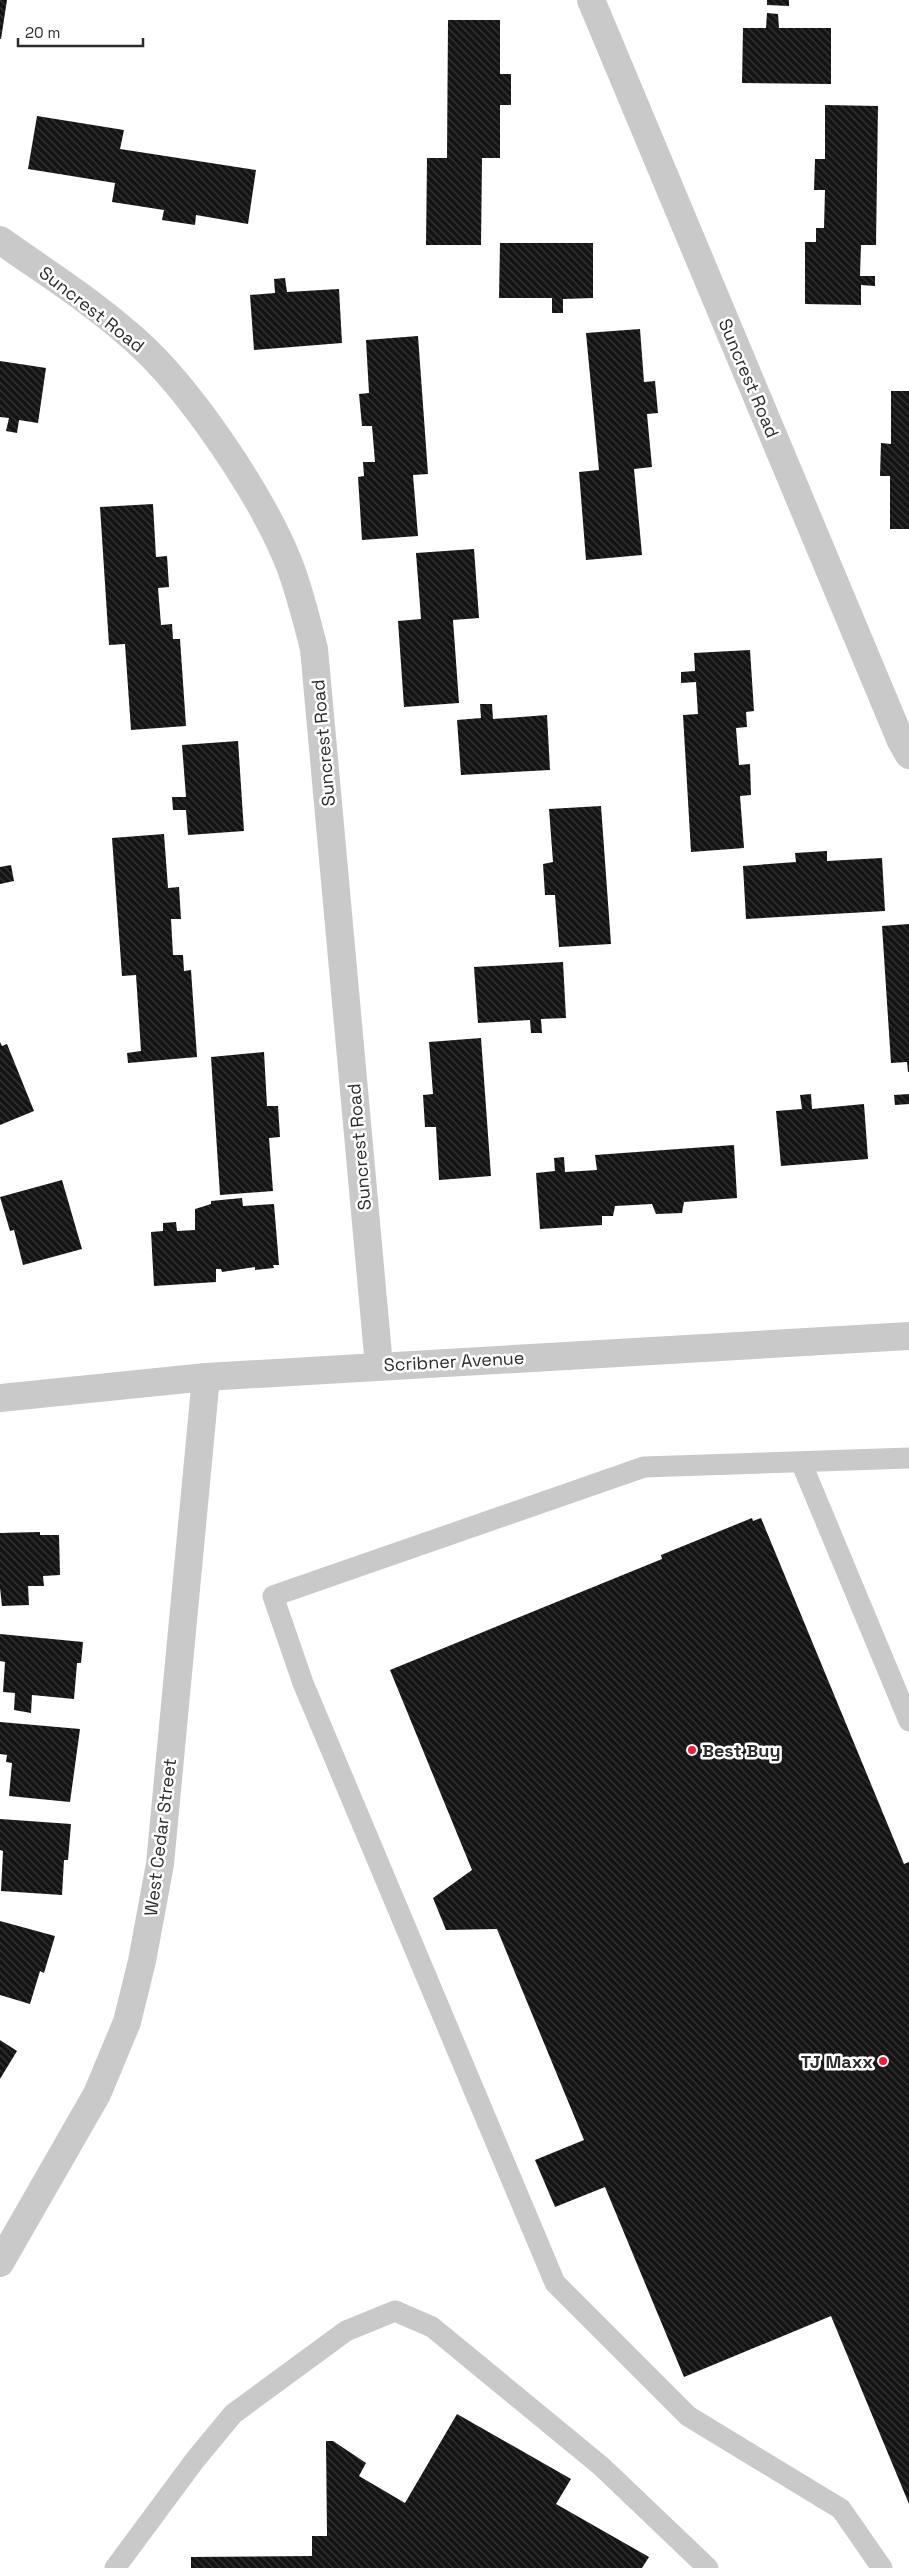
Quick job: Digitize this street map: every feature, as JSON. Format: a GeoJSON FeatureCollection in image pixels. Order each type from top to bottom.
{"type":"FeatureCollection","features":[{"type":"Feature","properties":{"kind":"street","name":"Suncrest Road"},"geometry":{"type":"LineString","coordinates":[[591,0],[889,713],[909,755]]}},
{"type":"Feature","properties":{"kind":"street","name":"Suncrest Road"},"geometry":{"type":"LineString","coordinates":[[0,240],[95,308],[135,340],[175,382],[238,471],[269,522],[292,574],[314,649],[379,1366]]}},
{"type":"Feature","properties":{"kind":"street","name":"Scribner Avenue"},"geometry":{"type":"LineString","coordinates":[[0,1398],[206,1377],[909,1336]]}},
{"type":"Feature","properties":{"kind":"street","name":"West Cedar Street"},"geometry":{"type":"LineString","coordinates":[[0,2264],[97,2094],[127,2022],[142,1961],[160,1864],[206,1377]]}},
{"type":"Feature","properties":{"kind":"lane"},"geometry":{"type":"LineString","coordinates":[[882,2568],[841,2509],[688,2416],[555,2283],[303,1684],[273,1596],[644,1467],[909,1458]]}},
{"type":"Feature","properties":{"kind":"lane"},"geometry":{"type":"LineString","coordinates":[[801,1462],[909,1721]]}},
{"type":"Feature","properties":{"kind":"lane"},"geometry":{"type":"LineString","coordinates":[[115,2568],[195,2460],[233,2414],[346,2331],[395,2311],[432,2327],[601,2466],[708,2568]]}},
{"type":"Feature","properties":{"kind":"building"},"geometry":{"type":"Polygon","coordinates":[[[0,0],[7,0],[1,39],[0,39],[0,0]]]}},
{"type":"Feature","properties":{"kind":"building"},"geometry":{"type":"Polygon","coordinates":[[[767,0],[789,0],[789,6],[767,5],[767,0]]]}},
{"type":"Feature","properties":{"kind":"building"},"geometry":{"type":"Polygon","coordinates":[[[767,13],[778,14],[779,28],[831,28],[831,84],[742,83],[743,28],[766,28],[767,13]]]}},
{"type":"Feature","properties":{"kind":"building"},"geometry":{"type":"Polygon","coordinates":[[[448,20],[500,20],[500,74],[511,74],[511,105],[500,105],[500,158],[482,158],[481,245],[426,245],[427,158],[447,158],[448,20]]]}},
{"type":"Feature","properties":{"kind":"building"},"geometry":{"type":"Polygon","coordinates":[[[825,105],[878,106],[876,245],[861,245],[860,276],[875,276],[875,286],[861,285],[861,305],[805,304],[805,242],[816,242],[816,228],[824,228],[825,190],[814,190],[815,159],[825,159],[825,105]]]}},
{"type":"Feature","properties":{"kind":"building"},"geometry":{"type":"Polygon","coordinates":[[[37,116],[124,130],[120,149],[256,170],[248,224],[196,215],[195,225],[162,220],[164,210],[112,202],[115,183],[28,169],[37,116]]]}},
{"type":"Feature","properties":{"kind":"building"},"geometry":{"type":"Polygon","coordinates":[[[500,243],[593,243],[593,298],[563,299],[563,313],[552,313],[552,298],[499,298],[500,243]]]}},
{"type":"Feature","properties":{"kind":"building"},"geometry":{"type":"Polygon","coordinates":[[[285,278],[287,292],[339,289],[342,343],[254,350],[250,295],[275,293],[274,279],[285,278]]]}},
{"type":"Feature","properties":{"kind":"building"},"geometry":{"type":"Polygon","coordinates":[[[640,329],[644,382],[655,381],[658,413],[647,414],[652,467],[634,469],[642,555],[586,560],[579,472],[599,470],[586,333],[640,329]]]}},
{"type":"Feature","properties":{"kind":"building"},"geometry":{"type":"Polygon","coordinates":[[[418,336],[428,474],[413,475],[418,536],[362,540],[358,477],[364,476],[363,462],[375,462],[372,426],[362,426],[359,394],[369,393],[366,340],[418,336]]]}},
{"type":"Feature","properties":{"kind":"building"},"geometry":{"type":"Polygon","coordinates":[[[0,361],[46,368],[38,423],[19,420],[17,433],[6,431],[9,418],[0,417],[0,361]]]}},
{"type":"Feature","properties":{"kind":"building"},"geometry":{"type":"Polygon","coordinates":[[[891,391],[909,391],[909,529],[890,529],[890,476],[880,476],[881,443],[891,444],[891,391]]]}},
{"type":"Feature","properties":{"kind":"building"},"geometry":{"type":"Polygon","coordinates":[[[153,504],[156,557],[167,556],[169,587],[158,588],[161,625],[172,624],[173,639],[180,639],[186,726],[131,730],[125,644],[109,645],[100,507],[153,504]]]}},
{"type":"Feature","properties":{"kind":"building"},"geometry":{"type":"Polygon","coordinates":[[[474,549],[479,618],[453,620],[459,703],[404,707],[398,621],[421,619],[416,553],[474,549]]]}},
{"type":"Feature","properties":{"kind":"building"},"geometry":{"type":"Polygon","coordinates":[[[750,650],[754,711],[746,712],[747,727],[736,728],[739,765],[750,764],[751,795],[740,796],[744,848],[691,852],[683,715],[698,714],[696,682],[681,683],[681,672],[695,671],[694,653],[750,650]]]}},
{"type":"Feature","properties":{"kind":"building"},"geometry":{"type":"Polygon","coordinates":[[[480,704],[492,704],[493,719],[547,715],[550,770],[461,775],[457,720],[481,718],[480,704]]]}},
{"type":"Feature","properties":{"kind":"building"},"geometry":{"type":"Polygon","coordinates":[[[238,741],[244,831],[188,835],[186,810],[173,810],[172,797],[186,797],[182,745],[238,741]]]}},
{"type":"Feature","properties":{"kind":"building"},"geometry":{"type":"Polygon","coordinates":[[[601,806],[611,944],[559,947],[555,895],[545,895],[543,864],[553,862],[549,809],[601,806]]]}},
{"type":"Feature","properties":{"kind":"building"},"geometry":{"type":"Polygon","coordinates":[[[164,834],[168,888],[179,887],[181,919],[171,919],[173,955],[183,955],[184,971],[191,970],[197,1057],[128,1063],[127,1053],[141,1051],[136,975],[122,976],[112,838],[164,834]]]}},
{"type":"Feature","properties":{"kind":"building"},"geometry":{"type":"Polygon","coordinates":[[[827,851],[827,861],[882,858],[885,911],[746,919],[743,866],[796,862],[795,853],[827,851]]]}},
{"type":"Feature","properties":{"kind":"building"},"geometry":{"type":"Polygon","coordinates":[[[11,865],[14,881],[0,884],[0,867],[11,865]]]}},
{"type":"Feature","properties":{"kind":"building"},"geometry":{"type":"Polygon","coordinates":[[[909,924],[908,1072],[907,1062],[891,1063],[882,926],[909,924]]]}},
{"type":"Feature","properties":{"kind":"building"},"geometry":{"type":"Polygon","coordinates":[[[563,962],[566,1018],[541,1019],[542,1033],[531,1033],[530,1020],[478,1023],[474,967],[563,962]]]}},
{"type":"Feature","properties":{"kind":"building"},"geometry":{"type":"Polygon","coordinates":[[[481,1038],[491,1176],[439,1180],[436,1127],[425,1127],[423,1095],[433,1094],[429,1042],[481,1038]]]}},
{"type":"Feature","properties":{"kind":"building"},"geometry":{"type":"Polygon","coordinates":[[[0,1042],[2,1046],[7,1044],[34,1111],[0,1125],[0,1042]]]}},
{"type":"Feature","properties":{"kind":"building"},"geometry":{"type":"Polygon","coordinates":[[[264,1052],[267,1106],[278,1106],[280,1137],[269,1138],[273,1191],[220,1195],[211,1057],[264,1052]]]}},
{"type":"Feature","properties":{"kind":"building"},"geometry":{"type":"Polygon","coordinates":[[[811,1094],[812,1109],[864,1104],[868,1159],[781,1166],[776,1111],[802,1109],[800,1095],[811,1094]]]}},
{"type":"Feature","properties":{"kind":"building"},"geometry":{"type":"Polygon","coordinates":[[[909,1094],[909,1104],[895,1105],[894,1095],[909,1094]]]}},
{"type":"Feature","properties":{"kind":"building"},"geometry":{"type":"Polygon","coordinates":[[[734,1145],[737,1198],[684,1202],[682,1213],[656,1214],[652,1204],[615,1206],[613,1216],[602,1216],[602,1225],[540,1229],[536,1173],[555,1171],[554,1158],[564,1157],[565,1172],[597,1170],[595,1155],[734,1145]]]}},
{"type":"Feature","properties":{"kind":"building"},"geometry":{"type":"Polygon","coordinates":[[[62,1180],[82,1249],[23,1265],[14,1230],[10,1231],[0,1197],[62,1180]]]}},
{"type":"Feature","properties":{"kind":"building"},"geometry":{"type":"Polygon","coordinates":[[[242,1198],[243,1206],[274,1204],[279,1265],[273,1265],[274,1268],[255,1270],[255,1267],[222,1272],[221,1269],[216,1269],[216,1282],[154,1286],[151,1232],[163,1231],[163,1223],[176,1222],[177,1231],[195,1230],[195,1209],[211,1204],[211,1201],[242,1198]]]}},
{"type":"Feature","properties":{"kind":"building"},"geometry":{"type":"Polygon","coordinates":[[[752,1518],[753,1521],[761,1518],[904,1864],[909,1862],[909,2504],[831,2316],[684,2377],[605,2187],[555,2207],[535,2160],[584,2140],[497,1929],[446,1930],[433,1898],[472,1870],[390,1670],[662,1559],[661,1555],[752,1518]]]}},
{"type":"Feature","properties":{"kind":"building"},"geometry":{"type":"Polygon","coordinates":[[[40,1532],[40,1535],[59,1535],[60,1575],[43,1576],[44,1586],[28,1586],[29,1605],[2,1606],[0,1588],[0,1533],[40,1532]]]}},
{"type":"Feature","properties":{"kind":"building"},"geometry":{"type":"Polygon","coordinates":[[[0,1634],[83,1642],[81,1663],[77,1663],[74,1699],[32,1695],[31,1713],[14,1710],[15,1693],[3,1692],[5,1662],[0,1661],[0,1634]]]}},
{"type":"Feature","properties":{"kind":"building"},"geometry":{"type":"Polygon","coordinates":[[[0,1722],[80,1729],[70,1802],[9,1796],[12,1763],[6,1762],[7,1755],[0,1754],[0,1722]]]}},
{"type":"Feature","properties":{"kind":"building"},"geometry":{"type":"Polygon","coordinates":[[[0,1819],[71,1824],[68,1860],[64,1860],[62,1895],[1,1891],[3,1851],[0,1850],[0,1819]]]}},
{"type":"Feature","properties":{"kind":"building"},"geometry":{"type":"Polygon","coordinates":[[[0,1921],[55,1936],[44,1973],[40,1971],[30,2004],[0,1995],[0,1921]]]}},
{"type":"Feature","properties":{"kind":"building"},"geometry":{"type":"Polygon","coordinates":[[[0,2040],[17,2051],[0,2079],[0,2040]]]}},
{"type":"Feature","properties":{"kind":"building"},"geometry":{"type":"Polygon","coordinates":[[[457,2414],[571,2479],[556,2504],[649,2557],[642,2568],[191,2568],[191,2557],[312,2556],[312,2536],[327,2536],[326,2441],[333,2441],[366,2463],[359,2476],[405,2503],[457,2414]]]}},
{"type":"Feature","properties":{"kind":"place","name":"Best Buy"},"geometry":{"type":"Point","coordinates":[692,1750]}},
{"type":"Feature","properties":{"kind":"place","name":"TJ Maxx"},"geometry":{"type":"Point","coordinates":[883,2061]}}]}
